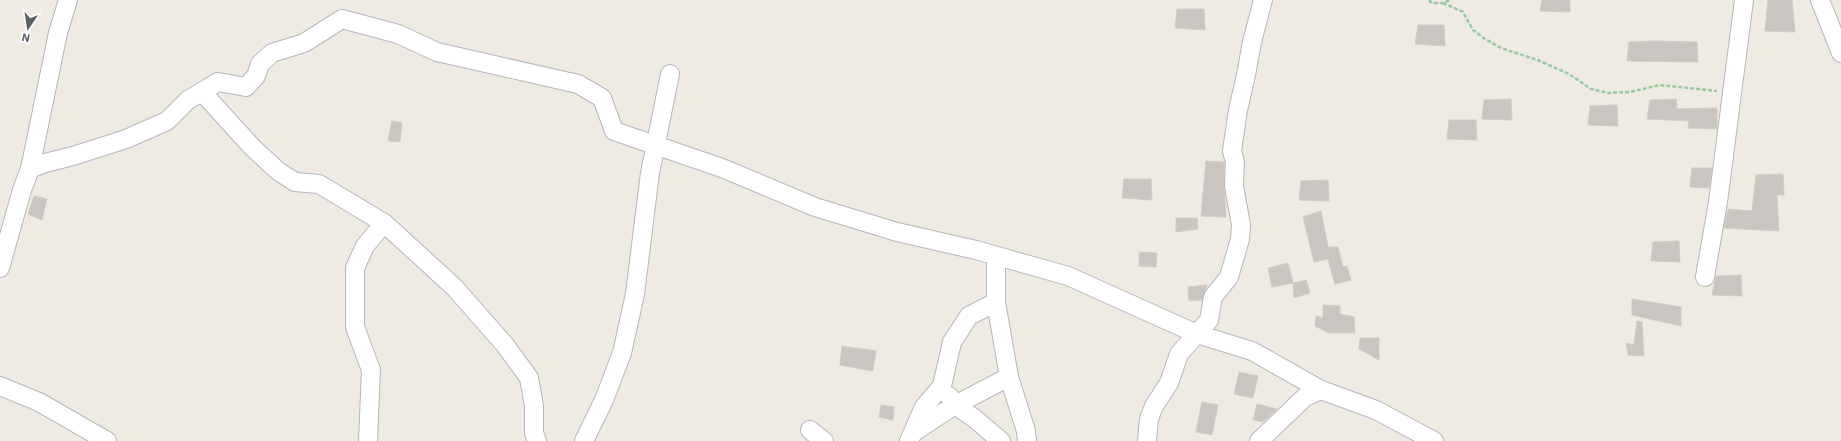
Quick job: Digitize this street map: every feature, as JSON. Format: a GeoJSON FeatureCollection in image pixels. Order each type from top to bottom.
{"type":"FeatureCollection","features":[{"type":"Feature","properties":{"kind":"street"},"geometry":{"type":"LineString","coordinates":[[0,268],[22,190],[30,169],[58,33],[68,0]]}},
{"type":"Feature","properties":{"kind":"street"},"geometry":{"type":"LineString","coordinates":[[1147,441],[1149,419],[1154,406],[1169,383],[1179,354],[1209,320],[1213,297],[1229,277],[1240,239],[1241,225],[1234,186],[1235,162],[1232,151],[1238,110],[1252,42],[1263,0]]}},
{"type":"Feature","properties":{"kind":"street"},"geometry":{"type":"LineString","coordinates":[[1705,277],[1718,202],[1744,0]]}},
{"type":"Feature","properties":{"kind":"street"},"geometry":{"type":"LineString","coordinates":[[1820,0],[1841,53]]}},
{"type":"Feature","properties":{"kind":"street"},"geometry":{"type":"LineString","coordinates":[[30,169],[45,162],[73,156],[126,139],[167,121],[188,100],[218,82],[246,87],[256,76],[260,64],[272,53],[304,43],[342,19],[398,34],[437,52],[578,84],[602,98],[614,131],[722,168],[814,207],[897,232],[996,256],[1068,276],[1197,334],[1252,351],[1322,390],[1376,410],[1434,441]]}},
{"type":"Feature","properties":{"kind":"street"},"geometry":{"type":"LineString","coordinates":[[584,441],[604,400],[622,353],[635,294],[650,173],[670,74]]}},
{"type":"Feature","properties":{"kind":"street"},"geometry":{"type":"LineString","coordinates":[[202,92],[252,147],[278,171],[295,182],[319,184],[384,223],[454,286],[505,345],[529,378],[534,406],[534,433],[536,441]]}},
{"type":"Feature","properties":{"kind":"street"},"geometry":{"type":"LineString","coordinates":[[368,441],[371,370],[355,327],[354,268],[365,246],[384,223]]}},
{"type":"Feature","properties":{"kind":"street"},"geometry":{"type":"LineString","coordinates":[[996,256],[996,302],[1009,377],[1026,431],[1027,441]]}},
{"type":"Feature","properties":{"kind":"street"},"geometry":{"type":"LineString","coordinates":[[912,436],[924,407],[942,386],[952,342],[969,316],[996,302]]}},
{"type":"Feature","properties":{"kind":"street"},"geometry":{"type":"LineString","coordinates":[[912,436],[955,405],[1009,377]]}},
{"type":"Feature","properties":{"kind":"street"},"geometry":{"type":"LineString","coordinates":[[0,386],[39,402],[108,441]]}},
{"type":"Feature","properties":{"kind":"street"},"geometry":{"type":"LineString","coordinates":[[942,386],[955,405],[974,418],[1001,441]]}},
{"type":"Feature","properties":{"kind":"street"},"geometry":{"type":"LineString","coordinates":[[1259,441],[1305,397],[1322,390]]}},
{"type":"Feature","properties":{"kind":"street"},"geometry":{"type":"LineString","coordinates":[[810,430],[824,441]]}},
{"type":"Feature","properties":{"kind":"path"},"geometry":{"type":"LineString","coordinates":[[1429,0],[1432,3],[1443,3],[1450,0]]}},
{"type":"Feature","properties":{"kind":"path"},"geometry":{"type":"LineString","coordinates":[[1443,3],[1463,12],[1473,30],[1485,40],[1501,48],[1569,74],[1591,89],[1609,93],[1630,92],[1660,85],[1732,93]]}},
{"type":"Feature","properties":{"kind":"building"},"geometry":{"type":"Polygon","coordinates":[[[1542,0],[1570,0],[1570,12],[1540,11],[1542,0]]]}},
{"type":"Feature","properties":{"kind":"building"},"geometry":{"type":"Polygon","coordinates":[[[1768,0],[1792,0],[1795,32],[1765,31],[1768,0]]]}},
{"type":"Feature","properties":{"kind":"building"},"geometry":{"type":"Polygon","coordinates":[[[1177,9],[1204,9],[1205,30],[1175,28],[1177,9]]]}},
{"type":"Feature","properties":{"kind":"building"},"geometry":{"type":"Polygon","coordinates":[[[1418,25],[1444,25],[1445,46],[1415,44],[1418,25]]]}},
{"type":"Feature","properties":{"kind":"building"},"geometry":{"type":"Polygon","coordinates":[[[1629,42],[1697,42],[1698,62],[1627,61],[1629,42]]]}},
{"type":"Feature","properties":{"kind":"building"},"geometry":{"type":"Polygon","coordinates":[[[1511,99],[1512,120],[1482,119],[1484,100],[1511,99]]]}},
{"type":"Feature","properties":{"kind":"building"},"geometry":{"type":"Polygon","coordinates":[[[1676,99],[1677,109],[1717,108],[1717,129],[1688,128],[1689,121],[1647,119],[1650,100],[1676,99]]]}},
{"type":"Feature","properties":{"kind":"building"},"geometry":{"type":"Polygon","coordinates":[[[1617,105],[1618,126],[1588,125],[1590,106],[1617,105]]]}},
{"type":"Feature","properties":{"kind":"building"},"geometry":{"type":"Polygon","coordinates":[[[1449,120],[1476,120],[1477,140],[1447,139],[1449,120]]]}},
{"type":"Feature","properties":{"kind":"building"},"geometry":{"type":"Polygon","coordinates":[[[392,121],[402,123],[400,142],[388,141],[392,121]]]}},
{"type":"Feature","properties":{"kind":"building"},"geometry":{"type":"Polygon","coordinates":[[[1206,161],[1224,162],[1226,217],[1201,216],[1206,161]]]}},
{"type":"Feature","properties":{"kind":"building"},"geometry":{"type":"Polygon","coordinates":[[[1692,168],[1712,168],[1709,188],[1690,187],[1692,168]]]}},
{"type":"Feature","properties":{"kind":"building"},"geometry":{"type":"Polygon","coordinates":[[[1783,174],[1784,195],[1777,195],[1779,231],[1724,228],[1728,209],[1752,211],[1756,175],[1783,174]]]}},
{"type":"Feature","properties":{"kind":"building"},"geometry":{"type":"Polygon","coordinates":[[[1124,179],[1151,179],[1152,200],[1122,198],[1124,179]]]}},
{"type":"Feature","properties":{"kind":"building"},"geometry":{"type":"Polygon","coordinates":[[[1328,180],[1329,201],[1299,200],[1301,181],[1328,180]]]}},
{"type":"Feature","properties":{"kind":"building"},"geometry":{"type":"Polygon","coordinates":[[[34,196],[47,199],[42,220],[28,214],[34,196]]]}},
{"type":"Feature","properties":{"kind":"building"},"geometry":{"type":"Polygon","coordinates":[[[1321,211],[1328,247],[1338,247],[1343,267],[1347,266],[1351,280],[1335,284],[1328,259],[1314,262],[1303,217],[1321,211]]]}},
{"type":"Feature","properties":{"kind":"building"},"geometry":{"type":"Polygon","coordinates":[[[1176,218],[1197,218],[1198,229],[1176,232],[1176,218]]]}},
{"type":"Feature","properties":{"kind":"building"},"geometry":{"type":"Polygon","coordinates":[[[1679,241],[1680,262],[1651,261],[1653,242],[1679,241]]]}},
{"type":"Feature","properties":{"kind":"building"},"geometry":{"type":"Polygon","coordinates":[[[1139,252],[1157,253],[1156,267],[1139,266],[1139,252]]]}},
{"type":"Feature","properties":{"kind":"building"},"geometry":{"type":"Polygon","coordinates":[[[1288,263],[1293,283],[1272,287],[1268,268],[1288,263]]]}},
{"type":"Feature","properties":{"kind":"building"},"geometry":{"type":"Polygon","coordinates":[[[1741,275],[1742,296],[1712,295],[1716,276],[1741,275]]]}},
{"type":"Feature","properties":{"kind":"building"},"geometry":{"type":"Polygon","coordinates":[[[1306,280],[1310,293],[1294,298],[1293,283],[1306,280]]]}},
{"type":"Feature","properties":{"kind":"building"},"geometry":{"type":"Polygon","coordinates":[[[1207,285],[1202,300],[1189,301],[1188,287],[1207,285]]]}},
{"type":"Feature","properties":{"kind":"building"},"geometry":{"type":"Polygon","coordinates":[[[1632,299],[1681,307],[1681,326],[1632,315],[1632,299]]]}},
{"type":"Feature","properties":{"kind":"building"},"geometry":{"type":"Polygon","coordinates":[[[1323,305],[1340,306],[1340,314],[1354,317],[1355,333],[1329,333],[1315,326],[1316,316],[1323,318],[1323,305]]]}},
{"type":"Feature","properties":{"kind":"building"},"geometry":{"type":"Polygon","coordinates":[[[1637,321],[1642,322],[1644,356],[1628,355],[1626,343],[1634,345],[1637,321]]]}},
{"type":"Feature","properties":{"kind":"building"},"geometry":{"type":"Polygon","coordinates":[[[1360,338],[1379,338],[1379,360],[1359,349],[1360,338]]]}},
{"type":"Feature","properties":{"kind":"building"},"geometry":{"type":"Polygon","coordinates":[[[842,346],[876,351],[873,371],[840,365],[842,346]]]}},
{"type":"Feature","properties":{"kind":"building"},"geometry":{"type":"Polygon","coordinates":[[[1239,372],[1258,376],[1253,398],[1234,394],[1239,372]]]}},
{"type":"Feature","properties":{"kind":"building"},"geometry":{"type":"Polygon","coordinates":[[[1202,402],[1218,405],[1212,435],[1196,432],[1202,402]]]}},
{"type":"Feature","properties":{"kind":"building"},"geometry":{"type":"Polygon","coordinates":[[[1257,404],[1277,409],[1263,422],[1253,420],[1257,404]]]}},
{"type":"Feature","properties":{"kind":"building"},"geometry":{"type":"Polygon","coordinates":[[[881,405],[894,407],[893,420],[879,417],[881,405]]]}}]}
